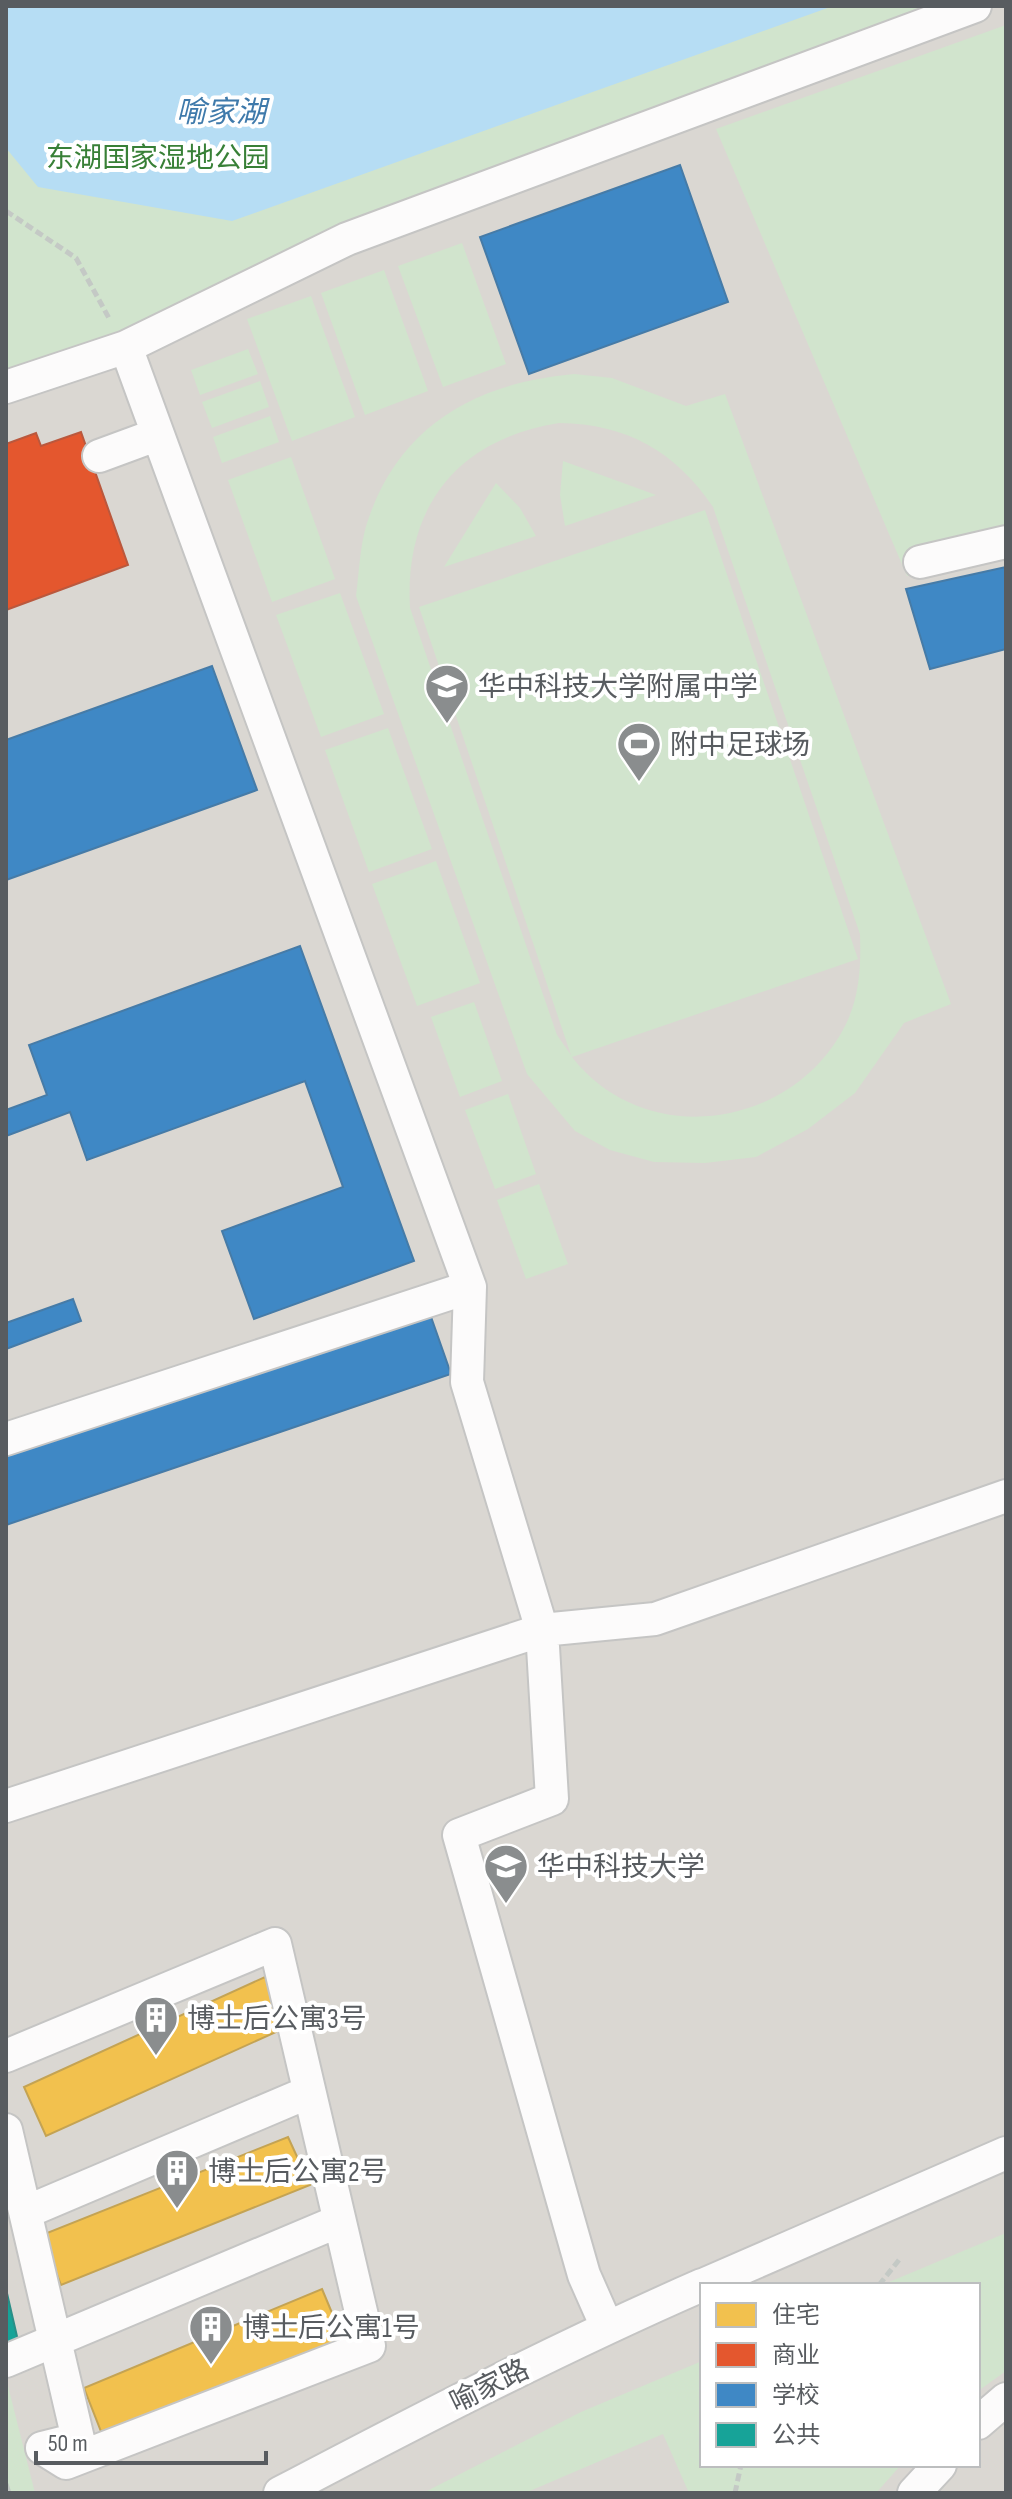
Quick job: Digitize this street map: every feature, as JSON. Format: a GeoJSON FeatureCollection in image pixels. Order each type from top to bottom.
{"type":"FeatureCollection","features":[{"type":"Feature","properties":{"kind":"street"},"geometry":{"type":"LineString","coordinates":[[6,387],[126,347],[347,239],[975,6]]}},
{"type":"Feature","properties":{"kind":"street"},"geometry":{"type":"LineString","coordinates":[[126,347],[470,1287],[467,1382],[542,1630],[552,1799],[459,1835],[584,2275],[607,2327]]}},
{"type":"Feature","properties":{"kind":"street"},"geometry":{"type":"LineString","coordinates":[[99,456],[156,435]]}},
{"type":"Feature","properties":{"kind":"street"},"geometry":{"type":"LineString","coordinates":[[920,562],[1006,542]]}},
{"type":"Feature","properties":{"kind":"street"},"geometry":{"type":"LineString","coordinates":[[6,1439],[470,1287]]}},
{"type":"Feature","properties":{"kind":"street"},"geometry":{"type":"LineString","coordinates":[[6,1806],[542,1630],[655,1619],[1006,1496]]}},
{"type":"Feature","properties":{"kind":"street"},"geometry":{"type":"LineString","coordinates":[[6,2056],[275,1944],[369,2346],[66,2463],[42,2448],[78,2439],[6,2130]]}},
{"type":"Feature","properties":{"kind":"street"},"geometry":{"type":"LineString","coordinates":[[26,2212],[309,2092]]}},
{"type":"Feature","properties":{"kind":"street","name":"喻家路"},"geometry":{"type":"LineString","coordinates":[[707,2283],[1006,2153]]}},
{"type":"Feature","properties":{"kind":"street"},"geometry":{"type":"LineString","coordinates":[[6,2361],[339,2221]]}},
{"type":"Feature","properties":{"kind":"street","name":"喻家路"},"geometry":{"type":"LineString","coordinates":[[280,2493],[607,2327],[700,2286]]}},
{"type":"Feature","properties":{"kind":"street"},"geometry":{"type":"LineString","coordinates":[[980,2421],[1006,2399]]}},
{"type":"Feature","properties":{"kind":"street"},"geometry":{"type":"LineString","coordinates":[[914,2493],[938,2467]]}},
{"type":"Feature","properties":{"kind":"path"},"geometry":{"type":"LineString","coordinates":[[6,211],[76,258],[126,347]]}},
{"type":"Feature","properties":{"kind":"path"},"geometry":{"type":"LineString","coordinates":[[881,2283],[899,2260]]}},
{"type":"Feature","properties":{"kind":"path"},"geometry":{"type":"LineString","coordinates":[[735,2493],[741,2467]]}},
{"type":"Feature","properties":{"kind":"path"},"geometry":{"type":"LineString","coordinates":[[6,2484],[9,2493]]}},
{"type":"Feature","properties":{"kind":"shaded area"},"geometry":{"type":"Polygon","coordinates":[[[6,6],[1006,6],[1006,2493],[6,2493],[6,6]]]}},
{"type":"Feature","properties":{"kind":"green space","name":"喻家湖"},"geometry":{"type":"Polygon","coordinates":[[[6,6],[971,6],[6,377],[6,6]]]}},
{"type":"Feature","properties":{"kind":"green space"},"geometry":{"type":"Polygon","coordinates":[[[1006,25],[1006,556],[907,576],[716,129],[1006,25]]]}},
{"type":"Feature","properties":{"kind":"green space"},"geometry":{"type":"Polygon","coordinates":[[[462,243],[506,364],[443,387],[398,266],[462,243]]]}},
{"type":"Feature","properties":{"kind":"green space"},"geometry":{"type":"Polygon","coordinates":[[[384,270],[428,391],[365,415],[321,293],[384,270]]]}},
{"type":"Feature","properties":{"kind":"green space"},"geometry":{"type":"Polygon","coordinates":[[[311,296],[355,417],[292,441],[247,319],[311,296]]]}},
{"type":"Feature","properties":{"kind":"green space"},"geometry":{"type":"Polygon","coordinates":[[[248,349],[258,374],[200,395],[191,370],[248,349]]]}},
{"type":"Feature","properties":{"kind":"green space"},"geometry":{"type":"Polygon","coordinates":[[[574,374],[612,378],[686,406],[725,394],[951,1004],[904,1023],[855,1093],[808,1129],[756,1157],[705,1163],[654,1162],[610,1150],[575,1131],[527,1074],[356,596],[367,523],[381,489],[399,460],[421,435],[446,415],[474,399],[538,379],[574,374]],[[559,423],[523,431],[492,444],[466,462],[444,483],[428,509],[417,538],[411,571],[410,608],[557,1035],[571,1055],[419,607],[705,510],[858,959],[572,1057],[603,1087],[639,1107],[678,1116],[718,1115],[756,1105],[792,1086],[823,1059],[846,1024],[854,1002],[860,968],[860,934],[713,507],[698,487],[666,456],[628,435],[559,423]]]}},
{"type":"Feature","properties":{"kind":"green space"},"geometry":{"type":"Polygon","coordinates":[[[260,381],[269,407],[212,428],[202,402],[260,381]]]}},
{"type":"Feature","properties":{"kind":"green space"},"geometry":{"type":"Polygon","coordinates":[[[270,416],[279,442],[222,463],[213,437],[270,416]]]}},
{"type":"Feature","properties":{"kind":"green space"},"geometry":{"type":"Polygon","coordinates":[[[291,457],[335,579],[272,602],[228,480],[291,457]]]}},
{"type":"Feature","properties":{"kind":"green space"},"geometry":{"type":"Polygon","coordinates":[[[563,461],[656,495],[565,526],[560,495],[563,461]]]}},
{"type":"Feature","properties":{"kind":"green space"},"geometry":{"type":"Polygon","coordinates":[[[496,483],[520,508],[536,536],[444,567],[496,483]]]}},
{"type":"Feature","properties":{"kind":"green space"},"geometry":{"type":"Polygon","coordinates":[[[340,593],[384,714],[321,737],[276,615],[340,593]]]}},
{"type":"Feature","properties":{"kind":"green space"},"geometry":{"type":"Polygon","coordinates":[[[388,728],[432,849],[369,872],[325,750],[388,728]]]}},
{"type":"Feature","properties":{"kind":"green space"},"geometry":{"type":"Polygon","coordinates":[[[436,861],[480,983],[417,1006],[372,884],[436,861]]]}},
{"type":"Feature","properties":{"kind":"green space"},"geometry":{"type":"Polygon","coordinates":[[[474,1002],[502,1081],[460,1097],[431,1017],[474,1002]]]}},
{"type":"Feature","properties":{"kind":"green space"},"geometry":{"type":"Polygon","coordinates":[[[508,1094],[536,1174],[495,1189],[465,1110],[508,1094]]]}},
{"type":"Feature","properties":{"kind":"green space"},"geometry":{"type":"Polygon","coordinates":[[[539,1184],[568,1264],[526,1279],[497,1200],[539,1184]]]}},
{"type":"Feature","properties":{"kind":"green space"},"geometry":{"type":"Polygon","coordinates":[[[1006,2233],[1006,2371],[980,2390],[980,2283],[887,2283],[1006,2233]]]}},
{"type":"Feature","properties":{"kind":"green space"},"geometry":{"type":"Polygon","coordinates":[[[700,2362],[700,2467],[899,2467],[876,2493],[689,2493],[663,2434],[525,2493],[423,2493],[581,2412],[700,2362]]]}},
{"type":"Feature","properties":{"kind":"green space"},"geometry":{"type":"Polygon","coordinates":[[[8,2386],[35,2493],[6,2493],[8,2386]]]}},
{"type":"Feature","properties":{"kind":"water","name":"喻家湖"},"geometry":{"type":"Polygon","coordinates":[[[6,6],[833,6],[232,221],[38,187],[6,148],[6,6]]]}},
{"type":"Feature","properties":{"kind":"building: 住宅","name":"博士后公寓3号"},"geometry":{"type":"Polygon","coordinates":[[[265,1977],[287,2027],[46,2136],[24,2087],[265,1977]]]}},
{"type":"Feature","properties":{"kind":"building: 住宅","name":"博士后公寓2号"},"geometry":{"type":"Polygon","coordinates":[[[288,2137],[310,2185],[61,2285],[42,2235],[288,2137]]]}},
{"type":"Feature","properties":{"kind":"building: 住宅","name":"博士后公寓1号"},"geometry":{"type":"Polygon","coordinates":[[[322,2289],[345,2344],[102,2434],[84,2388],[322,2289]]]}},
{"type":"Feature","properties":{"kind":"building: 商业"},"geometry":{"type":"Polygon","coordinates":[[[81,432],[128,565],[6,610],[6,444],[36,433],[41,446],[81,432]]]}},
{"type":"Feature","properties":{"kind":"building: 学校"},"geometry":{"type":"Polygon","coordinates":[[[680,165],[728,302],[529,374],[480,237],[680,165]]]}},
{"type":"Feature","properties":{"kind":"building: 学校"},"geometry":{"type":"Polygon","coordinates":[[[1006,567],[1006,649],[930,669],[906,589],[1006,567]]]}},
{"type":"Feature","properties":{"kind":"building: 学校"},"geometry":{"type":"Polygon","coordinates":[[[212,666],[257,790],[6,880],[6,740],[212,666]]]}},
{"type":"Feature","properties":{"kind":"building: 学校"},"geometry":{"type":"Polygon","coordinates":[[[300,946],[414,1261],[254,1319],[222,1231],[343,1187],[305,1081],[87,1160],[70,1112],[6,1136],[6,1110],[47,1095],[29,1045],[300,946]]]}},
{"type":"Feature","properties":{"kind":"building: 学校"},"geometry":{"type":"Polygon","coordinates":[[[73,1299],[81,1321],[6,1349],[6,1323],[73,1299]]]}},
{"type":"Feature","properties":{"kind":"building: 学校"},"geometry":{"type":"Polygon","coordinates":[[[430,1314],[451,1374],[6,1525],[6,1455],[430,1314]]]}},
{"type":"Feature","properties":{"kind":"building: 公共"},"geometry":{"type":"Polygon","coordinates":[[[6,2289],[19,2345],[6,2348],[6,2289]]]}},
{"type":"Feature","properties":{"kind":"place","name":"华中科技大学附属中学"},"geometry":{"type":"Point","coordinates":[447,725]}},
{"type":"Feature","properties":{"kind":"place","name":"附中足球场"},"geometry":{"type":"Point","coordinates":[639,783]}},
{"type":"Feature","properties":{"kind":"place","name":"华中科技大学"},"geometry":{"type":"Point","coordinates":[506,1905]}},
{"type":"Feature","properties":{"kind":"place","name":"博士后公寓3号"},"geometry":{"type":"Point","coordinates":[156,2057]}},
{"type":"Feature","properties":{"kind":"place","name":"博士后公寓2号"},"geometry":{"type":"Point","coordinates":[177,2210]}},
{"type":"Feature","properties":{"kind":"place","name":"博士后公寓1号"},"geometry":{"type":"Point","coordinates":[211,2366]}},
{"type":"Feature","properties":{"kind":"park label","name":"东湖国家湿地公园"},"geometry":{"type":"Point","coordinates":[158,157]}}]}
